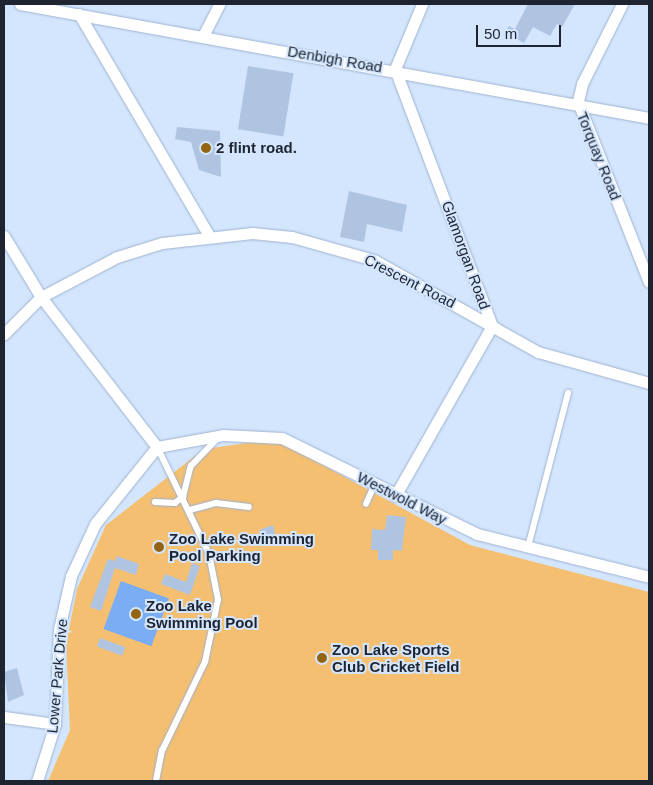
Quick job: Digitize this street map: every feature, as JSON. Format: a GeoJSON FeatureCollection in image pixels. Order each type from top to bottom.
{"type":"FeatureCollection","features":[{"type":"Feature","properties":{"kind":"street","name":"Denbigh Road"},"geometry":{"type":"LineString","coordinates":[[20,4],[578,102],[649,118]]}},
{"type":"Feature","properties":{"kind":"street"},"geometry":{"type":"LineString","coordinates":[[203,36],[219,4]]}},
{"type":"Feature","properties":{"kind":"street"},"geometry":{"type":"LineString","coordinates":[[395,69],[422,4]]}},
{"type":"Feature","properties":{"kind":"street","name":"Torquay Road"},"geometry":{"type":"LineString","coordinates":[[622,4],[582,84],[578,102],[649,282]]}},
{"type":"Feature","properties":{"kind":"street"},"geometry":{"type":"LineString","coordinates":[[80,14],[209,236]]}},
{"type":"Feature","properties":{"kind":"street","name":"Glamorgan Road"},"geometry":{"type":"LineString","coordinates":[[395,69],[492,326],[395,496]]}},
{"type":"Feature","properties":{"kind":"street","name":"Crescent Road"},"geometry":{"type":"LineString","coordinates":[[4,334],[41,298],[117,257],[162,243],[209,236],[252,233],[334,247],[374,260],[551,357],[649,383]]}},
{"type":"Feature","properties":{"kind":"street"},"geometry":{"type":"LineString","coordinates":[[4,236],[41,298],[157,447]]}},
{"type":"Feature","properties":{"kind":"street","name":"Westwold Way"},"geometry":{"type":"LineString","coordinates":[[157,447],[224,435],[259,434],[287,439],[329,458],[374,486],[477,534],[649,577]]}},
{"type":"Feature","properties":{"kind":"street","name":"Lower Park Drive"},"geometry":{"type":"LineString","coordinates":[[37,781],[55,724],[59,629],[71,576],[95,524],[157,447]]}},
{"type":"Feature","properties":{"kind":"street"},"geometry":{"type":"LineString","coordinates":[[4,717],[55,724]]}},
{"type":"Feature","properties":{"kind":"lane"},"geometry":{"type":"LineString","coordinates":[[528,546],[568,393]]}},
{"type":"Feature","properties":{"kind":"lane"},"geometry":{"type":"LineString","coordinates":[[155,502],[175,503],[183,497],[194,461],[224,435]]}},
{"type":"Feature","properties":{"kind":"lane"},"geometry":{"type":"LineString","coordinates":[[156,781],[162,751],[201,675],[218,608],[212,561],[190,510],[157,447]]}},
{"type":"Feature","properties":{"kind":"lane"},"geometry":{"type":"LineString","coordinates":[[366,504],[374,486]]}},
{"type":"Feature","properties":{"kind":"lane"},"geometry":{"type":"LineString","coordinates":[[190,510],[216,503],[249,507]]}},
{"type":"Feature","properties":{"kind":"shaded area"},"geometry":{"type":"Polygon","coordinates":[[[275,439],[470,545],[649,592],[649,781],[48,781],[70,730],[66,644],[77,589],[106,525],[204,449],[275,439]]]}},
{"type":"Feature","properties":{"kind":"water","name":"Zoo Lake Swimming Pool"},"geometry":{"type":"Polygon","coordinates":[[[121,581],[169,598],[151,646],[104,629],[121,581]]]}},
{"type":"Feature","properties":{"kind":"building"},"geometry":{"type":"Polygon","coordinates":[[[528,4],[575,4],[562,27],[557,24],[550,36],[533,27],[524,43],[505,33],[509,26],[515,29],[528,4]]]}},
{"type":"Feature","properties":{"kind":"building"},"geometry":{"type":"Polygon","coordinates":[[[248,66],[293,73],[283,136],[238,129],[248,66]]]}},
{"type":"Feature","properties":{"kind":"building","name":"2 flint road."},"geometry":{"type":"Polygon","coordinates":[[[177,127],[220,131],[221,177],[199,170],[191,142],[175,139],[177,127]]]}},
{"type":"Feature","properties":{"kind":"building"},"geometry":{"type":"Polygon","coordinates":[[[349,191],[407,205],[402,232],[367,224],[364,242],[340,237],[349,191]]]}},
{"type":"Feature","properties":{"kind":"building"},"geometry":{"type":"Polygon","coordinates":[[[387,515],[406,517],[402,551],[393,550],[393,560],[378,560],[378,550],[371,550],[372,529],[385,530],[387,515]]]}},
{"type":"Feature","properties":{"kind":"building"},"geometry":{"type":"Polygon","coordinates":[[[273,525],[275,534],[261,538],[259,530],[273,525]]]}},
{"type":"Feature","properties":{"kind":"building"},"geometry":{"type":"Polygon","coordinates":[[[117,556],[139,564],[136,575],[115,568],[101,611],[90,607],[108,559],[115,561],[117,556]]]}},
{"type":"Feature","properties":{"kind":"building"},"geometry":{"type":"Polygon","coordinates":[[[192,563],[200,566],[190,595],[161,584],[165,574],[186,582],[192,563]]]}},
{"type":"Feature","properties":{"kind":"building"},"geometry":{"type":"Polygon","coordinates":[[[100,638],[125,647],[122,656],[97,646],[100,638]]]}},
{"type":"Feature","properties":{"kind":"building"},"geometry":{"type":"Polygon","coordinates":[[[17,668],[24,695],[8,702],[4,672],[17,668]]]}},
{"type":"Feature","properties":{"kind":"place","name":"2 flint road."},"geometry":{"type":"Point","coordinates":[206,148]}},
{"type":"Feature","properties":{"kind":"place","name":"Zoo Lake Swimming Pool Parking"},"geometry":{"type":"Point","coordinates":[159,547]}},
{"type":"Feature","properties":{"kind":"place","name":"Zoo Lake Swimming Pool"},"geometry":{"type":"Point","coordinates":[136,614]}},
{"type":"Feature","properties":{"kind":"place","name":"Zoo Lake Sports Club Cricket Field"},"geometry":{"type":"Point","coordinates":[322,658]}}]}
